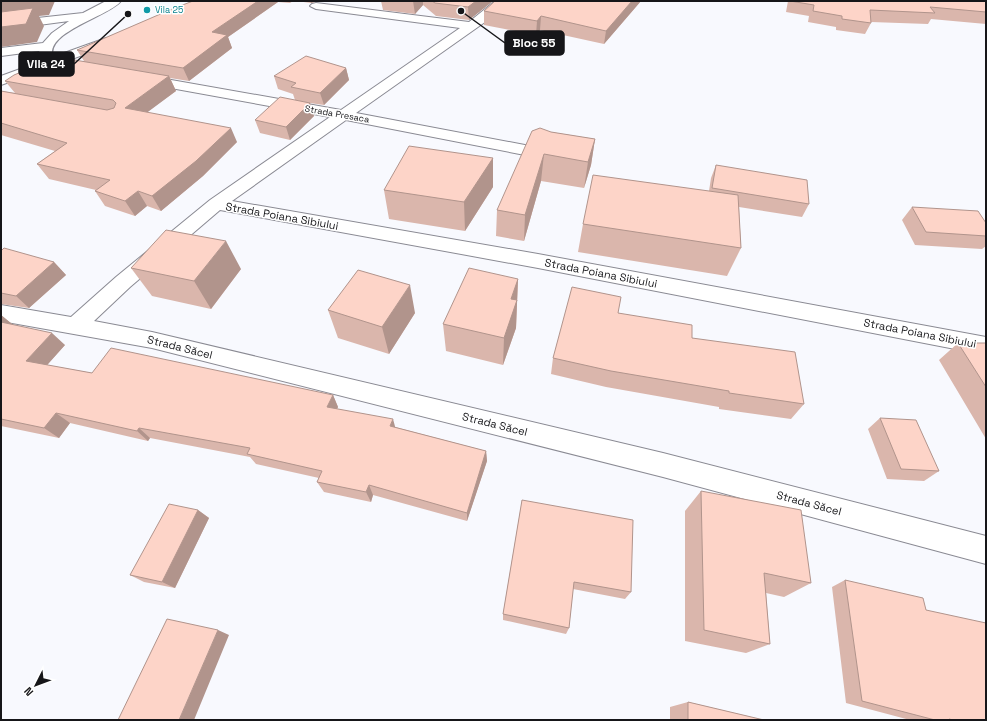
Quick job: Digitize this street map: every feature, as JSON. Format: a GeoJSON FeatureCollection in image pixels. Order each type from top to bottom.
{"type":"FeatureCollection","features":[{"type":"Feature","properties":{"kind":"street"},"geometry":{"type":"LineString","coordinates":[[1,52],[46,46],[74,23],[115,1]]}},
{"type":"Feature","properties":{"kind":"street","name":"Strada Poiana Sibiului"},"geometry":{"type":"LineString","coordinates":[[74,327],[123,282],[216,204],[471,26],[502,1]]}},
{"type":"Feature","properties":{"kind":"street"},"geometry":{"type":"LineString","coordinates":[[316,6],[471,26]]}},
{"type":"Feature","properties":{"kind":"street"},"geometry":{"type":"LineString","coordinates":[[1,26],[87,16]]}},
{"type":"Feature","properties":{"kind":"street"},"geometry":{"type":"LineString","coordinates":[[1,81],[116,38]]}},
{"type":"Feature","properties":{"kind":"street"},"geometry":{"type":"LineString","coordinates":[[46,46],[45,53],[49,62]]}},
{"type":"Feature","properties":{"kind":"street"},"geometry":{"type":"LineString","coordinates":[[49,62],[80,68]]}},
{"type":"Feature","properties":{"kind":"street","name":"Strada Presaca"},"geometry":{"type":"LineString","coordinates":[[126,76],[343,114],[530,151]]}},
{"type":"Feature","properties":{"kind":"street","name":"Strada Poiana Sibiului"},"geometry":{"type":"LineString","coordinates":[[216,204],[538,261],[986,346]]}},
{"type":"Feature","properties":{"kind":"street","name":"Strada Săcel"},"geometry":{"type":"LineString","coordinates":[[1,313],[74,327],[119,332],[663,465],[986,550]]}},
{"type":"Feature","properties":{"kind":"building"},"geometry":{"type":"Polygon","coordinates":[[[193,1],[258,1],[212,32],[227,35],[183,68],[77,50],[172,9],[193,1]]]}},
{"type":"Feature","properties":{"kind":"building"},"geometry":{"type":"Polygon","coordinates":[[[432,1],[476,1],[468,7],[435,3],[432,1]]]}},
{"type":"Feature","properties":{"kind":"building"},"geometry":{"type":"Polygon","coordinates":[[[495,1],[632,1],[606,31],[541,16],[537,21],[484,11],[495,1]]]}},
{"type":"Feature","properties":{"kind":"building"},"geometry":{"type":"Polygon","coordinates":[[[790,1],[986,1],[986,12],[930,7],[935,13],[870,10],[871,23],[842,19],[842,16],[813,11],[814,5],[790,1]]]}},
{"type":"Feature","properties":{"kind":"building"},"geometry":{"type":"Polygon","coordinates":[[[33,8],[26,24],[1,27],[1,12],[33,8]]]}},
{"type":"Feature","properties":{"kind":"building"},"geometry":{"type":"Polygon","coordinates":[[[306,56],[346,68],[320,93],[291,87],[296,83],[274,76],[306,56]]]}},
{"type":"Feature","properties":{"kind":"building"},"geometry":{"type":"Polygon","coordinates":[[[57,57],[169,76],[125,108],[231,128],[196,161],[152,196],[138,191],[125,201],[95,191],[110,180],[37,164],[67,143],[1,123],[1,91],[107,110],[114,108],[116,103],[113,100],[5,81],[14,75],[57,57]]]}},
{"type":"Feature","properties":{"kind":"building"},"geometry":{"type":"Polygon","coordinates":[[[280,97],[310,103],[286,127],[255,120],[280,97]]]}},
{"type":"Feature","properties":{"kind":"building"},"geometry":{"type":"Polygon","coordinates":[[[540,128],[551,132],[595,139],[588,162],[544,154],[525,215],[497,210],[532,131],[540,128]]]}},
{"type":"Feature","properties":{"kind":"building"},"geometry":{"type":"Polygon","coordinates":[[[409,146],[493,158],[464,202],[384,190],[409,146]]]}},
{"type":"Feature","properties":{"kind":"building"},"geometry":{"type":"Polygon","coordinates":[[[716,165],[807,180],[809,204],[712,188],[716,165]]]}},
{"type":"Feature","properties":{"kind":"building"},"geometry":{"type":"Polygon","coordinates":[[[593,175],[738,195],[741,248],[583,224],[593,175]]]}},
{"type":"Feature","properties":{"kind":"building"},"geometry":{"type":"Polygon","coordinates":[[[912,207],[978,211],[986,223],[986,236],[926,232],[912,207]]]}},
{"type":"Feature","properties":{"kind":"building"},"geometry":{"type":"Polygon","coordinates":[[[166,230],[226,241],[194,281],[131,268],[166,230]]]}},
{"type":"Feature","properties":{"kind":"building"},"geometry":{"type":"Polygon","coordinates":[[[4,248],[54,262],[16,296],[1,293],[1,251],[4,248]]]}},
{"type":"Feature","properties":{"kind":"building"},"geometry":{"type":"Polygon","coordinates":[[[469,268],[518,279],[511,299],[517,300],[504,338],[443,324],[469,268]]]}},
{"type":"Feature","properties":{"kind":"building"},"geometry":{"type":"Polygon","coordinates":[[[358,270],[410,285],[382,327],[328,310],[358,270]]]}},
{"type":"Feature","properties":{"kind":"building"},"geometry":{"type":"Polygon","coordinates":[[[572,287],[621,297],[618,313],[692,325],[692,338],[795,352],[804,404],[729,393],[729,391],[611,371],[553,358],[572,287]]]}},
{"type":"Feature","properties":{"kind":"building"},"geometry":{"type":"Polygon","coordinates":[[[1,322],[52,333],[26,361],[92,373],[111,348],[333,395],[327,407],[393,419],[390,426],[486,451],[467,513],[369,485],[366,492],[317,482],[322,471],[247,454],[250,448],[139,428],[137,431],[56,413],[44,428],[1,419],[1,322]]]}},
{"type":"Feature","properties":{"kind":"building"},"geometry":{"type":"Polygon","coordinates":[[[958,343],[986,343],[986,387],[958,343]]]}},
{"type":"Feature","properties":{"kind":"building"},"geometry":{"type":"Polygon","coordinates":[[[880,418],[916,420],[939,471],[901,469],[880,418]]]}},
{"type":"Feature","properties":{"kind":"building"},"geometry":{"type":"Polygon","coordinates":[[[701,491],[801,510],[811,583],[764,573],[770,644],[704,630],[701,491]]]}},
{"type":"Feature","properties":{"kind":"building"},"geometry":{"type":"Polygon","coordinates":[[[522,500],[633,520],[631,592],[574,582],[569,628],[503,614],[522,500]]]}},
{"type":"Feature","properties":{"kind":"building"},"geometry":{"type":"Polygon","coordinates":[[[169,504],[198,510],[162,582],[130,575],[169,504]]]}},
{"type":"Feature","properties":{"kind":"building"},"geometry":{"type":"Polygon","coordinates":[[[845,580],[923,598],[926,610],[986,623],[986,720],[935,720],[862,701],[845,580]]]}},
{"type":"Feature","properties":{"kind":"building"},"geometry":{"type":"Polygon","coordinates":[[[167,619],[218,630],[179,720],[118,720],[167,619]]]}},
{"type":"Feature","properties":{"kind":"building"},"geometry":{"type":"Polygon","coordinates":[[[688,702],[764,720],[688,720],[688,702]]]}},
{"type":"Feature","properties":{"kind":"place","name":"Vila 25"},"geometry":{"type":"Point","coordinates":[147,10]}},
{"type":"Feature","properties":{"kind":"place","name":"Bloc 55"},"geometry":{"type":"Point","coordinates":[461,11]}},
{"type":"Feature","properties":{"kind":"place","name":"Vila 24"},"geometry":{"type":"Point","coordinates":[128,14]}}]}
